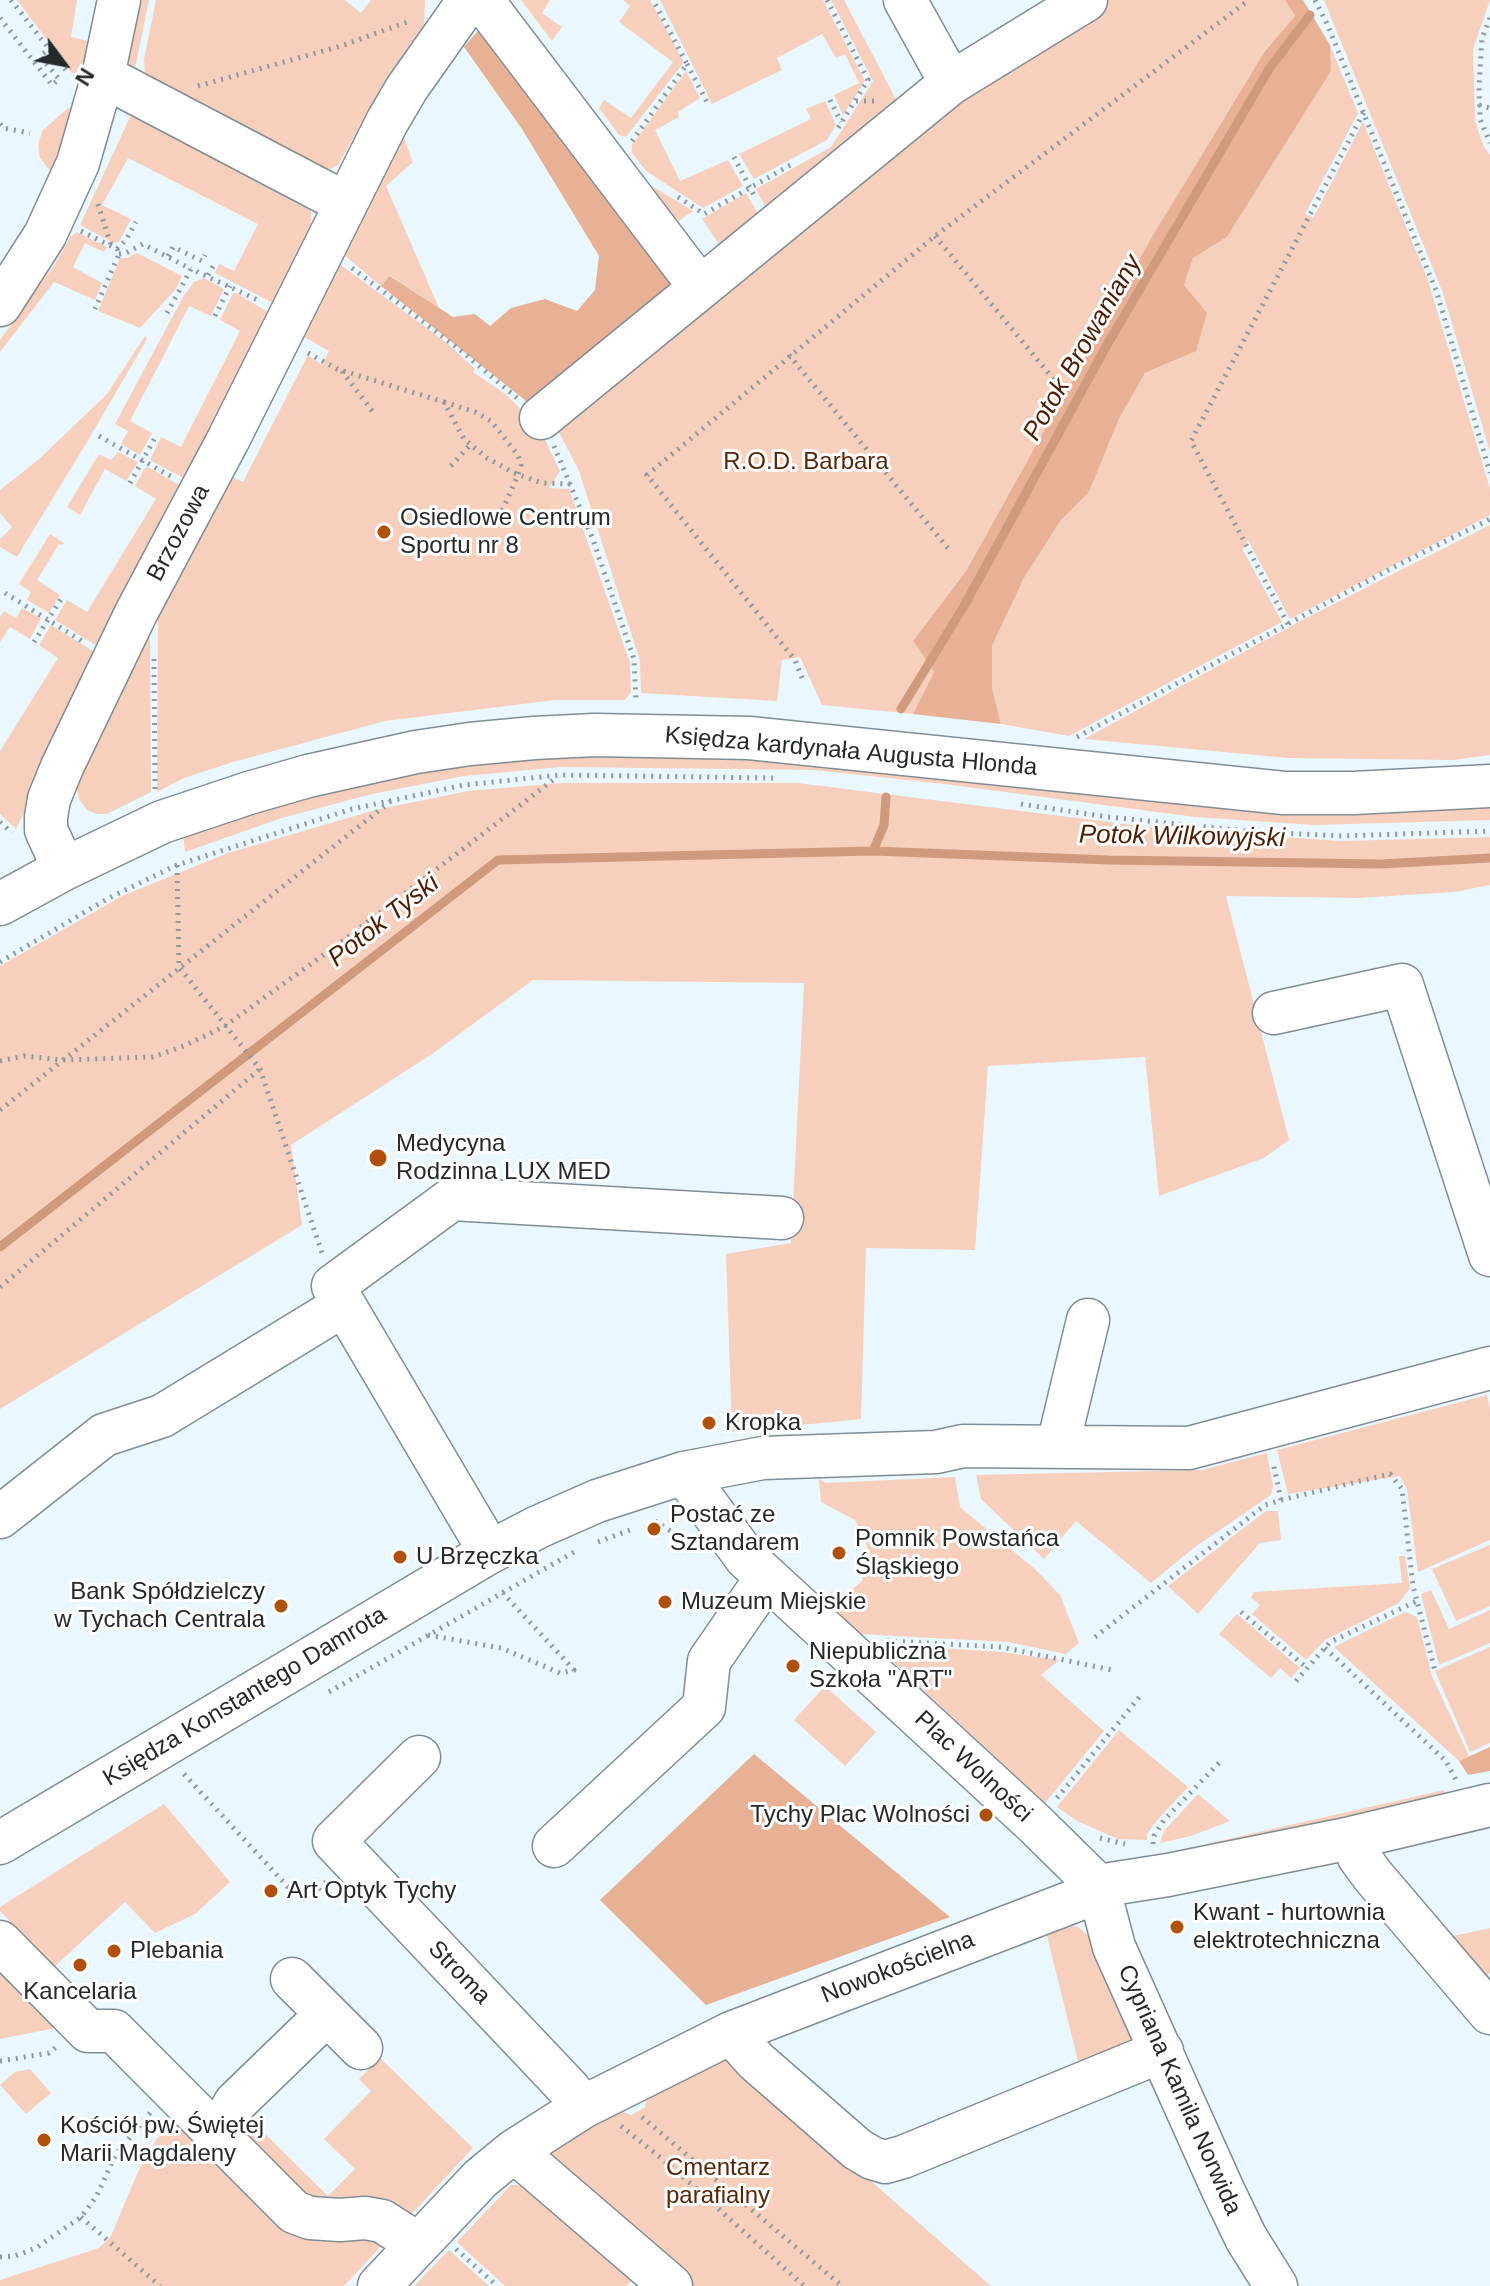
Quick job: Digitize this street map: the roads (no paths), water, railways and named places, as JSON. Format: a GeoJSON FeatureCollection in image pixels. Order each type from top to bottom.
{"type":"FeatureCollection","features":[{"type":"Feature","properties":{"kind":"street"},"geometry":{"type":"LineString","coordinates":[[0,305],[45,235],[78,163],[89,78],[119,0]]}},
{"type":"Feature","properties":{"kind":"street"},"geometry":{"type":"LineString","coordinates":[[541,418],[951,83],[1086,0]]}},
{"type":"Feature","properties":{"kind":"street"},"geometry":{"type":"LineString","coordinates":[[908,1],[951,83]]}},
{"type":"Feature","properties":{"kind":"street"},"geometry":{"type":"LineString","coordinates":[[458,5],[690,274]]}},
{"type":"Feature","properties":{"kind":"street","name":"Brzozowa"},"geometry":{"type":"LineString","coordinates":[[64,869],[46,830],[49,799],[55,785],[271,320],[322,248],[407,88],[458,5]]}},
{"type":"Feature","properties":{"kind":"street"},"geometry":{"type":"LineString","coordinates":[[89,78],[345,203]]}},
{"type":"Feature","properties":{"kind":"street","name":"Księdza kardynała Augusta Hlonda"},"geometry":{"type":"LineString","coordinates":[[0,904],[64,869],[187,813],[308,776],[416,752],[534,738],[595,735],[749,738],[1270,792],[1354,793],[1490,786]]}},
{"type":"Feature","properties":{"kind":"street"},"geometry":{"type":"LineString","coordinates":[[1274,1013],[1402,985],[1490,1255]]}},
{"type":"Feature","properties":{"kind":"street"},"geometry":{"type":"LineString","coordinates":[[0,1517],[104,1435],[162,1416],[339,1296],[452,1199],[782,1218]]}},
{"type":"Feature","properties":{"kind":"street"},"geometry":{"type":"LineString","coordinates":[[339,1296],[490,1552]]}},
{"type":"Feature","properties":{"kind":"street"},"geometry":{"type":"LineString","coordinates":[[1058,1445],[1088,1320]]}},
{"type":"Feature","properties":{"kind":"street","name":"Księdza Konstantego Damrota"},"geometry":{"type":"LineString","coordinates":[[0,1843],[490,1552],[597,1501],[684,1473],[763,1458],[936,1452],[963,1446],[1189,1448],[1490,1368]]}},
{"type":"Feature","properties":{"kind":"street","name":"Plac Wolności"},"geometry":{"type":"LineString","coordinates":[[684,1473],[746,1558],[1098,1886]]}},
{"type":"Feature","properties":{"kind":"street"},"geometry":{"type":"LineString","coordinates":[[554,1846],[704,1707],[709,1661],[767,1577]]}},
{"type":"Feature","properties":{"kind":"street","name":"Stroma"},"geometry":{"type":"LineString","coordinates":[[419,1757],[343,1851],[569,2089],[608,2105]]}},
{"type":"Feature","properties":{"kind":"street","name":"Nowokościelna"},"geometry":{"type":"LineString","coordinates":[[379,2286],[481,2178],[514,2151],[608,2105],[731,2033],[1077,1900],[1098,1886],[1351,1838],[1474,1794]]}},
{"type":"Feature","properties":{"kind":"street"},"geometry":{"type":"LineString","coordinates":[[1351,1838],[1359,1857],[1373,1876],[1490,2013]]}},
{"type":"Feature","properties":{"kind":"street","name":"Cypriana Kamila Norwida"},"geometry":{"type":"LineString","coordinates":[[1098,1886],[1114,1947],[1228,2202],[1276,2286]]}},
{"type":"Feature","properties":{"kind":"street"},"geometry":{"type":"LineString","coordinates":[[0,1942],[81,2026],[88,2031],[114,2031],[294,2212],[310,2218],[382,2221],[425,2236]]}},
{"type":"Feature","properties":{"kind":"street"},"geometry":{"type":"LineString","coordinates":[[292,1979],[361,2048]]}},
{"type":"Feature","properties":{"kind":"street"},"geometry":{"type":"LineString","coordinates":[[218,2134],[235,2103],[327,2014]]}},
{"type":"Feature","properties":{"kind":"street"},"geometry":{"type":"LineString","coordinates":[[731,2033],[756,2061],[857,2149],[885,2162],[1162,2051]]}},
{"type":"Feature","properties":{"kind":"street"},"geometry":{"type":"LineString","coordinates":[[514,2151],[671,2286]]}},
{"type":"Feature","properties":{"kind":"waterway","name":"Potok Browaniany"},"geometry":{"type":"LineString","coordinates":[[901,709],[964,606],[1107,345],[1269,69],[1310,15]]}},
{"type":"Feature","properties":{"kind":"waterway"},"geometry":{"type":"LineString","coordinates":[[873,851],[884,825],[886,797]]}},
{"type":"Feature","properties":{"kind":"waterway","name":"Potok Tyski"},"geometry":{"type":"LineString","coordinates":[[0,1247],[498,860],[873,851],[1109,860],[1381,864],[1490,858]]}},
{"type":"Feature","properties":{"kind":"place","name":"Osiedlowe Centrum Sportu nr 8"},"geometry":{"type":"Point","coordinates":[384,532]}},
{"type":"Feature","properties":{"kind":"place","name":"Medycyna Rodzinna LUX MED"},"geometry":{"type":"Point","coordinates":[378,1158]}},
{"type":"Feature","properties":{"kind":"place","name":"Kropka"},"geometry":{"type":"Point","coordinates":[709,1423]}},
{"type":"Feature","properties":{"kind":"place","name":"Postać ze Sztandarem"},"geometry":{"type":"Point","coordinates":[654,1529]}},
{"type":"Feature","properties":{"kind":"place","name":"Pomnik Powstańca Śląskiego"},"geometry":{"type":"Point","coordinates":[839,1553]}},
{"type":"Feature","properties":{"kind":"place","name":"U Brzęczka"},"geometry":{"type":"Point","coordinates":[400,1557]}},
{"type":"Feature","properties":{"kind":"place","name":"Muzeum Miejskie"},"geometry":{"type":"Point","coordinates":[665,1602]}},
{"type":"Feature","properties":{"kind":"place","name":"Bank Spółdzielczy w Tychach Centrala"},"geometry":{"type":"Point","coordinates":[281,1606]}},
{"type":"Feature","properties":{"kind":"place","name":"Niepubliczna Szkoła \"ART\""},"geometry":{"type":"Point","coordinates":[793,1666]}},
{"type":"Feature","properties":{"kind":"place","name":"Tychy Plac Wolności"},"geometry":{"type":"Point","coordinates":[986,1815]}},
{"type":"Feature","properties":{"kind":"place","name":"Art Optyk Tychy"},"geometry":{"type":"Point","coordinates":[271,1891]}},
{"type":"Feature","properties":{"kind":"place","name":"Kwant - hurtownia elektrotechniczna"},"geometry":{"type":"Point","coordinates":[1177,1927]}},
{"type":"Feature","properties":{"kind":"place","name":"Plebania"},"geometry":{"type":"Point","coordinates":[114,1951]}},
{"type":"Feature","properties":{"kind":"place","name":"Kancelaria"},"geometry":{"type":"Point","coordinates":[80,1965]}},
{"type":"Feature","properties":{"kind":"place","name":"Kościół pw. Świętej Marii Magdaleny"},"geometry":{"type":"Point","coordinates":[44,2140]}},
{"type":"Feature","properties":{"kind":"park label","name":"R.O.D. Barbara"},"geometry":{"type":"Point","coordinates":[806,462]}},
{"type":"Feature","properties":{"kind":"park label","name":"Cmentarz parafialny"},"geometry":{"type":"Point","coordinates":[718,2182]}},
{"type":"Feature","properties":{"kind":"water label","name":"Potok Wilkowyjski"},"geometry":{"type":"Point","coordinates":[1182,837]}}]}
